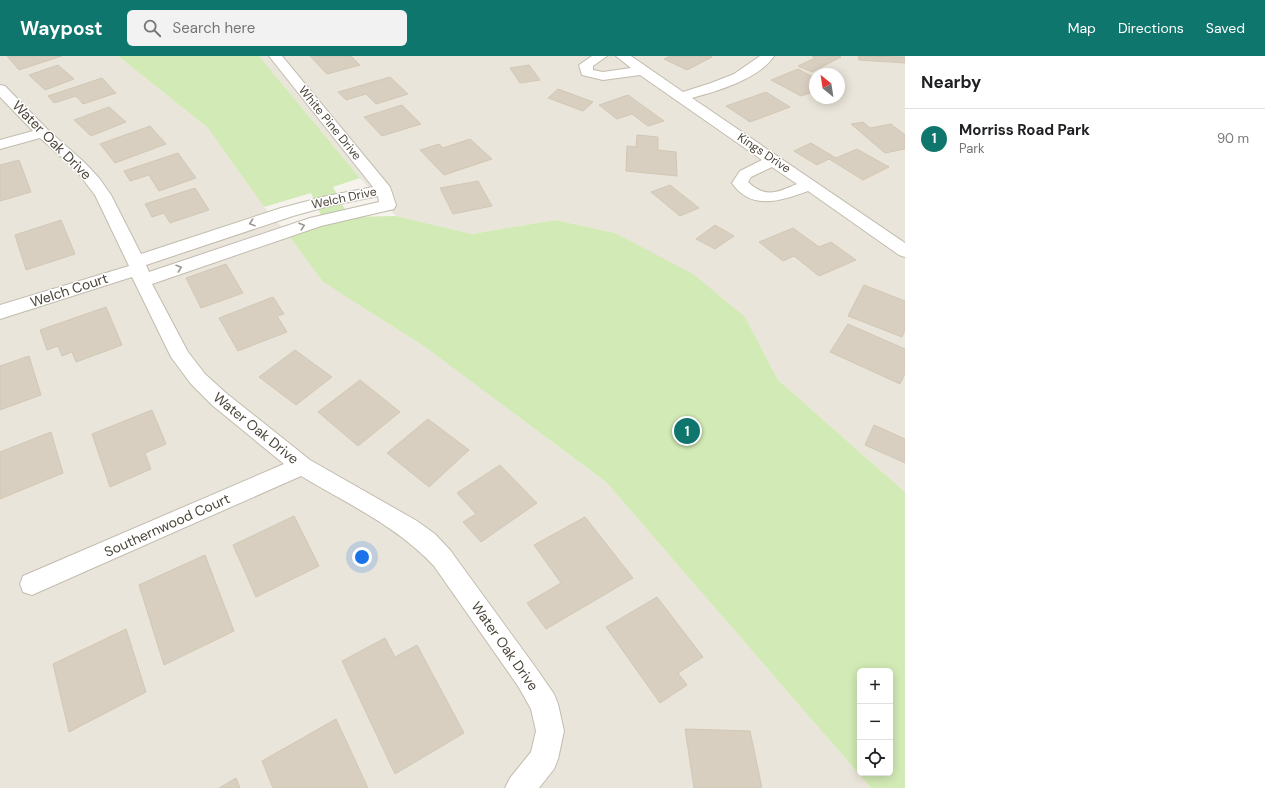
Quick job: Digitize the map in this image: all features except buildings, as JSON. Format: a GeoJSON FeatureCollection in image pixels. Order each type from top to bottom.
{"type":"FeatureCollection","features":[{"type":"Feature","properties":{"kind":"street","name":"White Pine Drive"},"geometry":{"type":"LineString","coordinates":[[275,56],[384,190]]}},
{"type":"Feature","properties":{"kind":"street"},"geometry":{"type":"LineString","coordinates":[[601,56],[586,65],[587,72],[603,76],[644,70]]}},
{"type":"Feature","properties":{"kind":"street","name":"Kings Drive"},"geometry":{"type":"LineString","coordinates":[[622,56],[902,246]]}},
{"type":"Feature","properties":{"kind":"street"},"geometry":{"type":"LineString","coordinates":[[681,96],[728,82],[756,68],[768,56]]}},
{"type":"Feature","properties":{"kind":"street","name":"Water Oak Drive"},"geometry":{"type":"LineString","coordinates":[[0,89],[43,133],[80,166],[103,195],[181,357],[198,379],[219,399],[302,466],[409,528],[427,542],[442,558],[527,677],[544,704],[550,731],[544,760],[520,788]]}},
{"type":"Feature","properties":{"kind":"street"},"geometry":{"type":"LineString","coordinates":[[0,145],[43,133]]}},
{"type":"Feature","properties":{"kind":"street"},"geometry":{"type":"LineString","coordinates":[[774,160],[745,174],[740,183],[747,191],[756,196],[773,198],[810,185]]}},
{"type":"Feature","properties":{"kind":"street","name":"Welch Drive"},"geometry":{"type":"LineString","coordinates":[[139,270],[316,222],[388,205],[384,190]]}},
{"type":"Feature","properties":{"kind":"street","name":"Welch Court"},"geometry":{"type":"LineString","coordinates":[[0,312],[139,270]]}},
{"type":"Feature","properties":{"kind":"street","name":"Southernwood Court"},"geometry":{"type":"LineString","coordinates":[[32,584],[302,466]]}},
{"type":"Feature","properties":{"kind":"shaded area"},"geometry":{"type":"Polygon","coordinates":[[[0,56],[118,56],[208,128],[264,207],[286,232],[323,282],[425,347],[606,482],[857,772],[857,776],[861,776],[871,788],[0,788],[0,56]]]}},
{"type":"Feature","properties":{"kind":"shaded area"},"geometry":{"type":"Polygon","coordinates":[[[259,56],[905,56],[905,492],[778,380],[745,317],[615,233],[555,220],[472,234],[396,216],[360,178],[259,56]]]}},
{"type":"Feature","properties":{"kind":"green space"},"geometry":{"type":"Polygon","coordinates":[[[118,56],[259,56],[360,178],[333,187],[349,217],[396,216],[472,234],[555,220],[615,233],[693,274],[745,317],[778,380],[905,492],[905,788],[871,788],[861,776],[893,776],[893,668],[857,668],[857,772],[606,482],[425,347],[323,282],[286,232],[323,220],[311,193],[264,207],[208,128],[118,56]]]}},
{"type":"Feature","properties":{"kind":"place","name":"Morriss Road Park"},"geometry":{"type":"Point","coordinates":[687,431]}}]}
